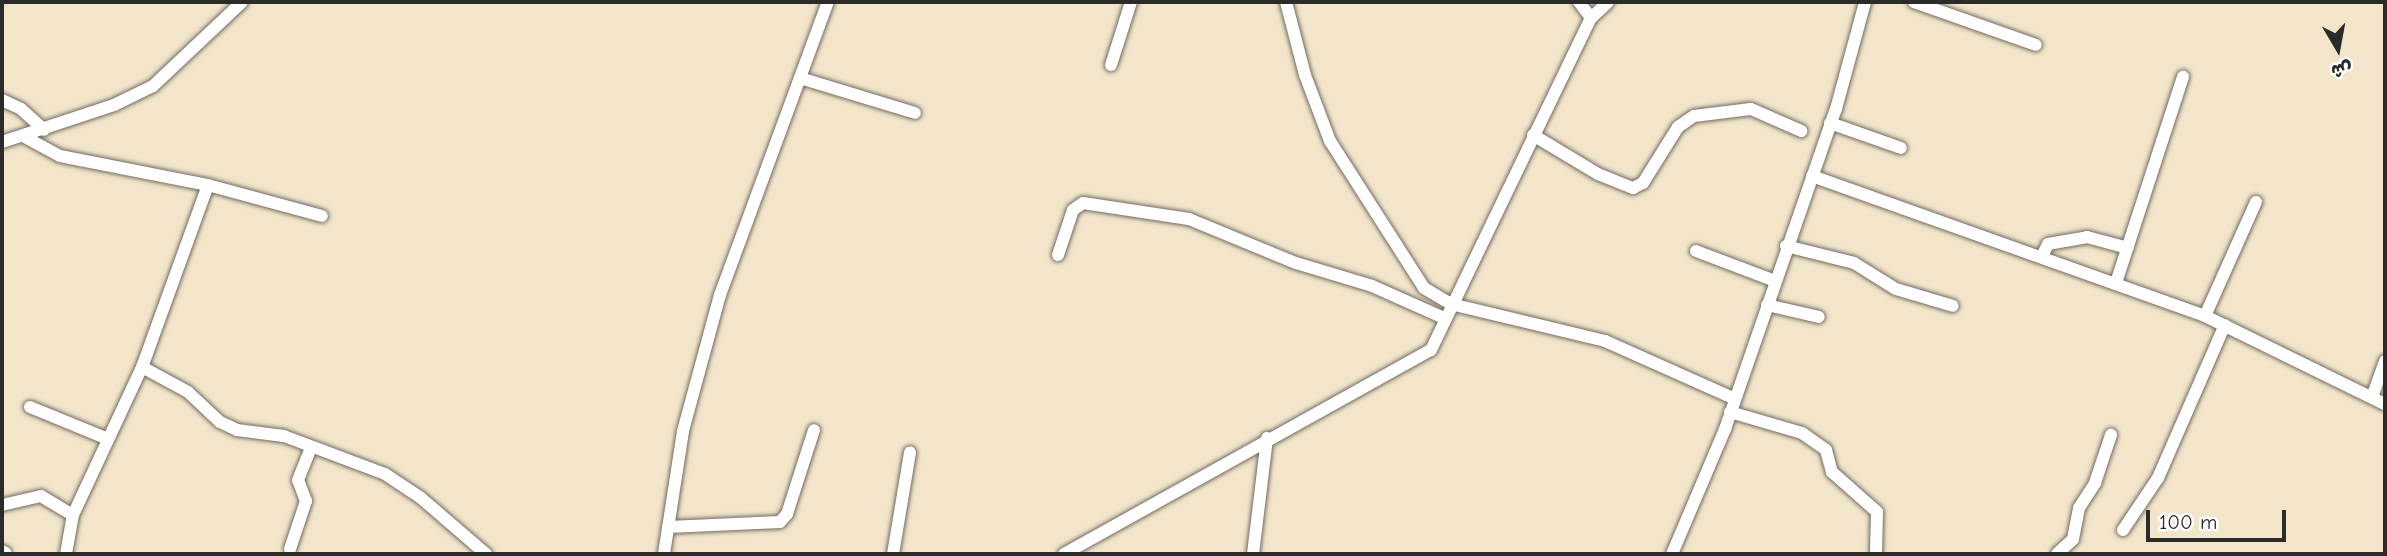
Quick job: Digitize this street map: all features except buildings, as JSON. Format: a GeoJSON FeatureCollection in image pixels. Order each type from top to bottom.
{"type":"FeatureCollection","features":[{"type":"Feature","properties":{"kind":"street"},"geometry":{"type":"LineString","coordinates":[[2,142],[44,130],[153,86],[242,2]]}},
{"type":"Feature","properties":{"kind":"street"},"geometry":{"type":"LineString","coordinates":[[664,554],[683,431],[720,295],[828,2]]}},
{"type":"Feature","properties":{"kind":"street"},"geometry":{"type":"LineString","coordinates":[[1111,65],[1131,2]]}},
{"type":"Feature","properties":{"kind":"street"},"geometry":{"type":"LineString","coordinates":[[1286,2],[1316,107],[1344,166],[1407,266],[1424,288],[1451,304],[1605,341],[1735,399]]}},
{"type":"Feature","properties":{"kind":"street"},"geometry":{"type":"LineString","coordinates":[[1579,2],[1591,18]]}},
{"type":"Feature","properties":{"kind":"street"},"geometry":{"type":"LineString","coordinates":[[1064,554],[1266,438],[1426,355],[1591,18],[1608,2]]}},
{"type":"Feature","properties":{"kind":"street"},"geometry":{"type":"LineString","coordinates":[[1672,554],[1735,399],[1830,123],[1865,2]]}},
{"type":"Feature","properties":{"kind":"street"},"geometry":{"type":"LineString","coordinates":[[1914,2],[2036,45]]}},
{"type":"Feature","properties":{"kind":"street"},"geometry":{"type":"LineString","coordinates":[[2116,283],[2183,77]]}},
{"type":"Feature","properties":{"kind":"street"},"geometry":{"type":"LineString","coordinates":[[800,78],[915,113]]}},
{"type":"Feature","properties":{"kind":"street"},"geometry":{"type":"LineString","coordinates":[[2,100],[27,113],[44,130]]}},
{"type":"Feature","properties":{"kind":"street"},"geometry":{"type":"LineString","coordinates":[[1533,135],[1598,174],[1633,188],[1643,183],[1678,127],[1694,116],[1751,109],[1801,131]]}},
{"type":"Feature","properties":{"kind":"street"},"geometry":{"type":"LineString","coordinates":[[1830,123],[1901,148]]}},
{"type":"Feature","properties":{"kind":"street"},"geometry":{"type":"LineString","coordinates":[[23,136],[60,156],[208,185],[323,216]]}},
{"type":"Feature","properties":{"kind":"street"},"geometry":{"type":"LineString","coordinates":[[1812,176],[2206,316],[2385,404]]}},
{"type":"Feature","properties":{"kind":"street"},"geometry":{"type":"LineString","coordinates":[[66,554],[73,515],[142,367],[208,185]]}},
{"type":"Feature","properties":{"kind":"street"},"geometry":{"type":"LineString","coordinates":[[2206,316],[2256,202]]}},
{"type":"Feature","properties":{"kind":"street"},"geometry":{"type":"LineString","coordinates":[[1058,255],[1073,211],[1083,203],[1189,219],[1296,263],[1372,286],[1444,318]]}},
{"type":"Feature","properties":{"kind":"street"},"geometry":{"type":"LineString","coordinates":[[2042,257],[2048,244],[2087,237],[2128,248]]}},
{"type":"Feature","properties":{"kind":"street"},"geometry":{"type":"LineString","coordinates":[[1786,246],[1854,264],[1896,289],[1953,306]]}},
{"type":"Feature","properties":{"kind":"street"},"geometry":{"type":"LineString","coordinates":[[1696,251],[1775,281]]}},
{"type":"Feature","properties":{"kind":"street"},"geometry":{"type":"LineString","coordinates":[[1767,305],[1819,317]]}},
{"type":"Feature","properties":{"kind":"street"},"geometry":{"type":"LineString","coordinates":[[2123,530],[2170,453],[2225,325]]}},
{"type":"Feature","properties":{"kind":"street"},"geometry":{"type":"LineString","coordinates":[[2372,397],[2385,361]]}},
{"type":"Feature","properties":{"kind":"street"},"geometry":{"type":"LineString","coordinates":[[142,367],[188,392],[220,422],[237,430],[284,436],[385,474],[421,498],[486,554]]}},
{"type":"Feature","properties":{"kind":"street"},"geometry":{"type":"LineString","coordinates":[[30,407],[108,439]]}},
{"type":"Feature","properties":{"kind":"street"},"geometry":{"type":"LineString","coordinates":[[1730,412],[1802,433],[1826,450],[1832,472],[1877,512],[1876,554]]}},
{"type":"Feature","properties":{"kind":"street"},"geometry":{"type":"LineString","coordinates":[[668,527],[780,522],[787,514],[814,430]]}},
{"type":"Feature","properties":{"kind":"street"},"geometry":{"type":"LineString","coordinates":[[2057,554],[2073,539],[2079,508],[2095,483],[2111,435]]}},
{"type":"Feature","properties":{"kind":"street"},"geometry":{"type":"LineString","coordinates":[[1253,554],[1266,438]]}},
{"type":"Feature","properties":{"kind":"street"},"geometry":{"type":"LineString","coordinates":[[290,550],[306,501],[298,480],[311,447]]}},
{"type":"Feature","properties":{"kind":"street"},"geometry":{"type":"LineString","coordinates":[[893,554],[909,452]]}},
{"type":"Feature","properties":{"kind":"street"},"geometry":{"type":"LineString","coordinates":[[2,505],[41,496],[73,515]]}}]}
